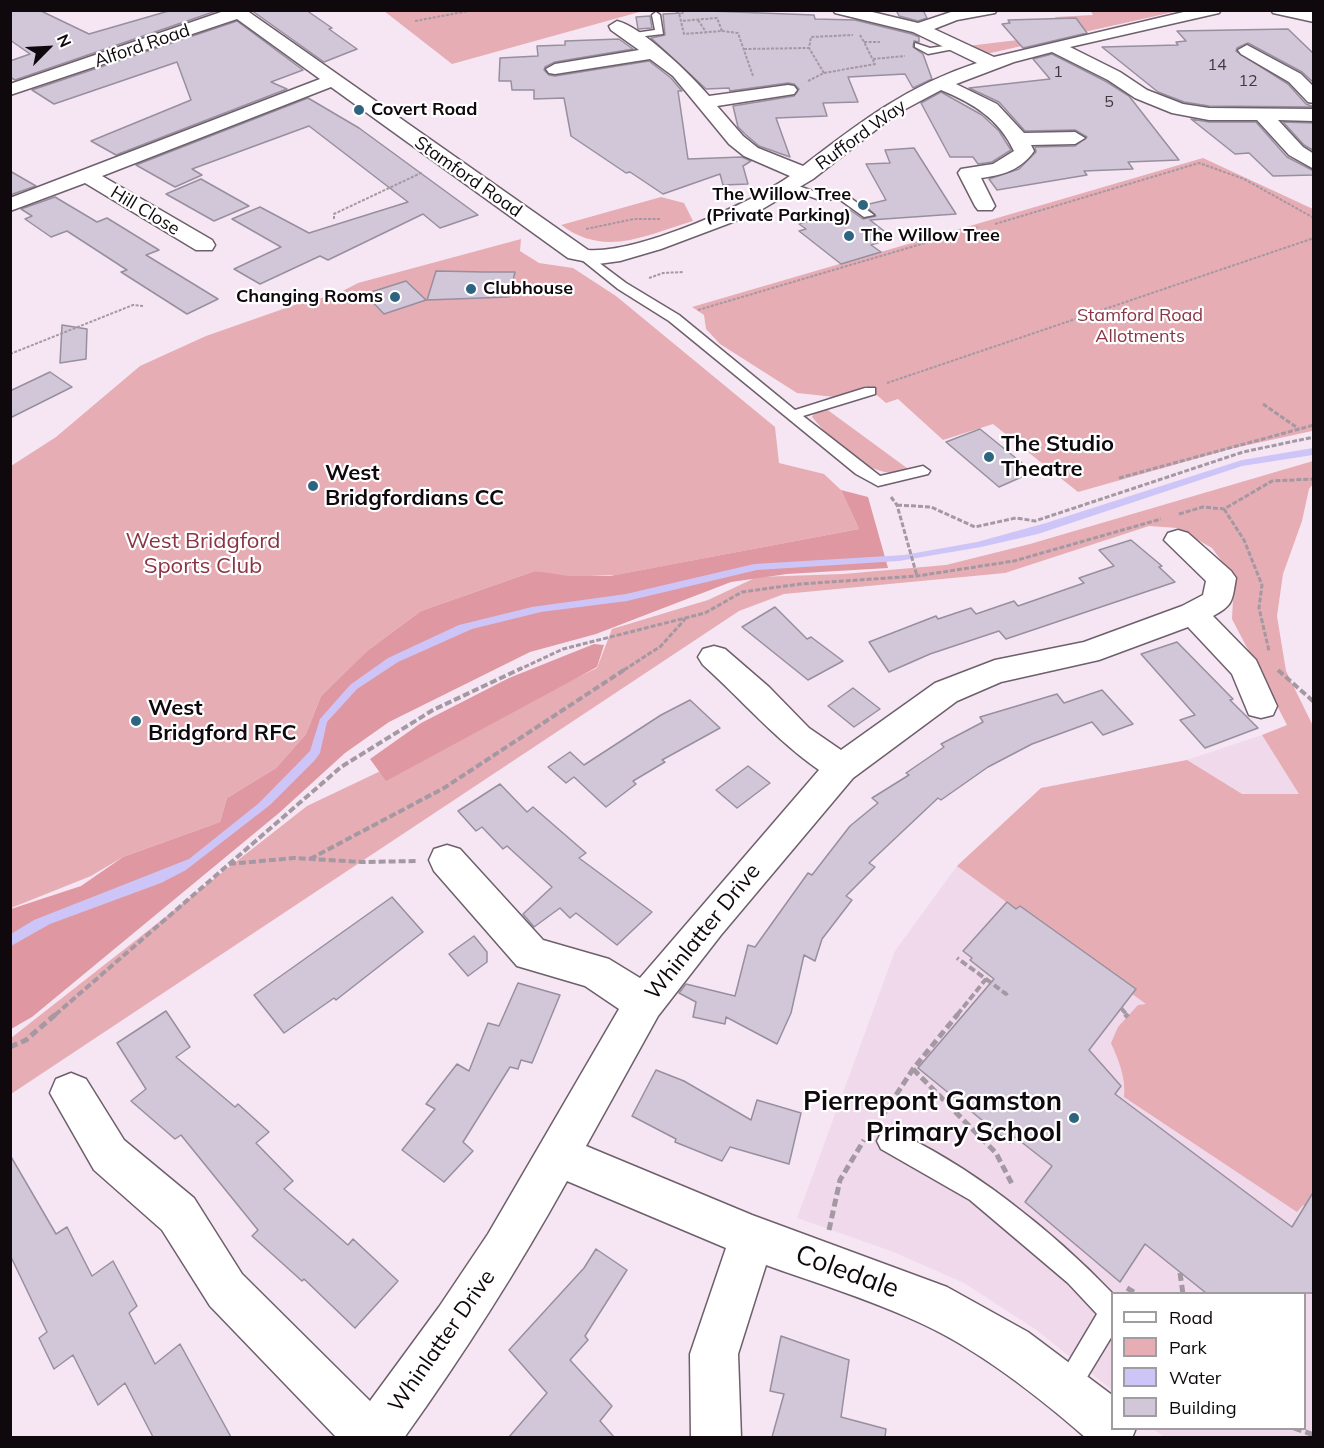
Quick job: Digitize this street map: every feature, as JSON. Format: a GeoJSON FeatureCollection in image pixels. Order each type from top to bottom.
{"type":"FeatureCollection","features":[{"type":"Feature","properties":{"kind":"street"},"geometry":{"type":"LineString","coordinates":[[841,10],[959,47],[994,64]]}},
{"type":"Feature","properties":{"kind":"street"},"geometry":{"type":"LineString","coordinates":[[919,36],[954,16],[989,10]]}},
{"type":"Feature","properties":{"kind":"street","name":"Rufford Way"},"geometry":{"type":"LineString","coordinates":[[586,257],[608,258],[630,253],[747,209],[789,186],[888,111],[941,84],[994,64],[1056,47],[1213,10]]}},
{"type":"Feature","properties":{"kind":"street"},"geometry":{"type":"LineString","coordinates":[[1280,10],[1314,18]]}},
{"type":"Feature","properties":{"kind":"street","name":"Stamford Road"},"geometry":{"type":"LineString","coordinates":[[237,12],[576,254],[586,257]]}},
{"type":"Feature","properties":{"kind":"street","name":"Alford Road"},"geometry":{"type":"LineString","coordinates":[[10,90],[237,12]]}},
{"type":"Feature","properties":{"kind":"street"},"geometry":{"type":"LineString","coordinates":[[624,31],[679,72],[736,140],[751,152],[806,174]]}},
{"type":"Feature","properties":{"kind":"street"},"geometry":{"type":"LineString","coordinates":[[1056,47],[1090,63],[1158,102],[1209,114],[1314,115]]}},
{"type":"Feature","properties":{"kind":"street"},"geometry":{"type":"LineString","coordinates":[[1247,51],[1295,78],[1314,98]]}},
{"type":"Feature","properties":{"kind":"street"},"geometry":{"type":"LineString","coordinates":[[555,69],[656,53]]}},
{"type":"Feature","properties":{"kind":"street"},"geometry":{"type":"LineString","coordinates":[[10,205],[333,80]]}},
{"type":"Feature","properties":{"kind":"street"},"geometry":{"type":"LineString","coordinates":[[941,84],[979,100],[1001,114],[1019,139],[1024,151],[1019,159],[1008,166],[960,175],[985,206]]}},
{"type":"Feature","properties":{"kind":"street"},"geometry":{"type":"LineString","coordinates":[[704,102],[760,96],[788,90]]}},
{"type":"Feature","properties":{"kind":"street"},"geometry":{"type":"LineString","coordinates":[[1264,116],[1296,151],[1314,162]]}},
{"type":"Feature","properties":{"kind":"street"},"geometry":{"type":"LineString","coordinates":[[1019,139],[1075,138]]}},
{"type":"Feature","properties":{"kind":"street","name":"Hill Close"},"geometry":{"type":"LineString","coordinates":[[87,176],[204,245]]}},
{"type":"Feature","properties":{"kind":"street","name":"Whinlatter Drive"},"geometry":{"type":"LineString","coordinates":[[373,1437],[462,1315],[504,1250],[644,1003],[708,923],[841,768],[946,692],[995,672],[1088,652],[1193,615],[1217,601],[1221,578],[1179,540]]}},
{"type":"Feature","properties":{"kind":"street"},"geometry":{"type":"LineString","coordinates":[[1193,615],[1245,668],[1261,706]]}},
{"type":"Feature","properties":{"kind":"street"},"geometry":{"type":"LineString","coordinates":[[714,657],[758,696],[797,737],[841,768]]}},
{"type":"Feature","properties":{"kind":"street"},"geometry":{"type":"LineString","coordinates":[[447,860],[531,954],[595,971],[644,1003]]}},
{"type":"Feature","properties":{"kind":"street"},"geometry":{"type":"LineString","coordinates":[[71,1093],[109,1155],[178,1214],[226,1290],[373,1437]]}},
{"type":"Feature","properties":{"kind":"street","name":"Coledale"},"geometry":{"type":"LineString","coordinates":[[559,1156],[752,1237],[931,1303],[1011,1349],[1066,1388],[1111,1426]]}},
{"type":"Feature","properties":{"kind":"street"},"geometry":{"type":"LineString","coordinates":[[716,1437],[714,1354],[752,1237]]}},
{"type":"Feature","properties":{"kind":"lane"},"geometry":{"type":"LineString","coordinates":[[624,31],[660,32],[656,15]]}},
{"type":"Feature","properties":{"kind":"lane"},"geometry":{"type":"LineString","coordinates":[[789,186],[820,197],[841,196],[868,216]]}},
{"type":"Feature","properties":{"kind":"lane"},"geometry":{"type":"LineString","coordinates":[[586,257],[622,286],[674,318],[861,471],[879,481],[923,471]]}},
{"type":"Feature","properties":{"kind":"lane"},"geometry":{"type":"LineString","coordinates":[[792,415],[870,391]]}},
{"type":"Feature","properties":{"kind":"lane"},"geometry":{"type":"LineString","coordinates":[[879,1131],[978,1192],[1077,1274],[1111,1310]]}},
{"type":"Feature","properties":{"kind":"lane"},"geometry":{"type":"LineString","coordinates":[[1066,1388],[1111,1315]]}},
{"type":"Feature","properties":{"kind":"path"},"geometry":{"type":"LineString","coordinates":[[415,21],[474,10]]}},
{"type":"Feature","properties":{"kind":"path"},"geometry":{"type":"LineString","coordinates":[[722,31],[717,18],[681,21],[684,34],[722,31],[738,33],[760,96]]}},
{"type":"Feature","properties":{"kind":"path"},"geometry":{"type":"LineString","coordinates":[[698,20],[706,33]]}},
{"type":"Feature","properties":{"kind":"path"},"geometry":{"type":"LineString","coordinates":[[788,90],[824,73],[875,64],[860,34],[811,37],[809,48],[824,73]]}},
{"type":"Feature","properties":{"kind":"path"},"geometry":{"type":"LineString","coordinates":[[864,42],[919,36]]}},
{"type":"Feature","properties":{"kind":"path"},"geometry":{"type":"LineString","coordinates":[[744,49],[809,48]]}},
{"type":"Feature","properties":{"kind":"path"},"geometry":{"type":"LineString","coordinates":[[873,59],[914,57]]}},
{"type":"Feature","properties":{"kind":"path"},"geometry":{"type":"LineString","coordinates":[[334,219],[334,214],[400,180],[449,163]]}},
{"type":"Feature","properties":{"kind":"path"},"geometry":{"type":"LineString","coordinates":[[695,311],[972,228],[1026,217],[1039,210],[1199,163],[1216,167],[1244,179],[1314,218]]}},
{"type":"Feature","properties":{"kind":"path"},"geometry":{"type":"LineString","coordinates":[[543,230],[599,228],[634,219],[669,219]]}},
{"type":"Feature","properties":{"kind":"path"},"geometry":{"type":"LineString","coordinates":[[870,391],[902,376],[1314,238]]}},
{"type":"Feature","properties":{"kind":"path"},"geometry":{"type":"LineString","coordinates":[[622,286],[663,273],[683,273]]}},
{"type":"Feature","properties":{"kind":"path"},"geometry":{"type":"LineString","coordinates":[[10,354],[133,305],[143,306]]}},
{"type":"Feature","properties":{"kind":"path"},"geometry":{"type":"LineString","coordinates":[[1263,404],[1299,429]]}},
{"type":"Feature","properties":{"kind":"path"},"geometry":{"type":"LineString","coordinates":[[1119,478],[1314,425]]}},
{"type":"Feature","properties":{"kind":"path"},"geometry":{"type":"LineString","coordinates":[[897,505],[931,507],[975,527],[1016,518],[1035,521],[1243,452],[1314,437]]}},
{"type":"Feature","properties":{"kind":"path"},"geometry":{"type":"LineString","coordinates":[[10,1047],[26,1040],[341,767],[433,710],[563,649],[705,613],[742,592],[800,584],[917,576],[1014,561],[1203,507],[1224,509],[1272,481],[1314,479]]}},
{"type":"Feature","properties":{"kind":"path"},"geometry":{"type":"LineString","coordinates":[[879,481],[897,505],[917,576]]}},
{"type":"Feature","properties":{"kind":"path"},"geometry":{"type":"LineString","coordinates":[[1224,509],[1244,540],[1262,585],[1259,608],[1270,654]]}},
{"type":"Feature","properties":{"kind":"path"},"geometry":{"type":"LineString","coordinates":[[310,859],[444,788],[661,646],[686,618]]}},
{"type":"Feature","properties":{"kind":"path"},"geometry":{"type":"LineString","coordinates":[[1273,666],[1314,702]]}},
{"type":"Feature","properties":{"kind":"path"},"geometry":{"type":"LineString","coordinates":[[229,865],[294,858],[362,862],[447,860]]}},
{"type":"Feature","properties":{"kind":"path"},"geometry":{"type":"LineString","coordinates":[[957,958],[1006,994],[1010,991]]}},
{"type":"Feature","properties":{"kind":"path"},"geometry":{"type":"LineString","coordinates":[[821,1262],[840,1180],[879,1131],[913,1069],[986,979]]}},
{"type":"Feature","properties":{"kind":"path"},"geometry":{"type":"LineString","coordinates":[[1121,1008],[1128,1017]]}},
{"type":"Feature","properties":{"kind":"path"},"geometry":{"type":"LineString","coordinates":[[913,1069],[996,1153],[1017,1194]]}},
{"type":"Feature","properties":{"kind":"path"},"geometry":{"type":"LineString","coordinates":[[1180,1273],[1183,1292]]}},
{"type":"Feature","properties":{"kind":"path"},"geometry":{"type":"LineString","coordinates":[[1122,1286],[1135,1292]]}},
{"type":"Feature","properties":{"kind":"path"},"geometry":{"type":"LineString","coordinates":[[1300,1430],[1314,1435]]}},
{"type":"Feature","properties":{"kind":"shaded area"},"geometry":{"type":"Polygon","coordinates":[[[841,490],[868,497],[888,568],[787,574],[731,582],[596,634],[530,652],[389,722],[345,753],[279,813],[32,1017],[11,1029],[11,909],[81,886],[123,857],[220,822],[227,798],[276,768],[306,734],[321,696],[367,651],[421,611],[535,571],[568,576],[610,576],[859,529],[841,490]]]}},
{"type":"Feature","properties":{"kind":"shaded area"},"geometry":{"type":"Polygon","coordinates":[[[594,644],[604,645],[597,667],[386,781],[370,759],[421,723],[509,678],[594,644]]]}},
{"type":"Feature","properties":{"kind":"shaded area","name":"Pierrepont Gamston Primary School"},"geometry":{"type":"Polygon","coordinates":[[[1262,735],[1313,815],[1313,1437],[1164,1437],[1155,1430],[1306,1430],[1306,1292],[1111,1292],[1111,1389],[1035,1329],[964,1283],[891,1251],[797,1218],[895,951],[957,866],[1041,788],[1187,760],[1262,735]]]}},
{"type":"Feature","properties":{"kind":"green space"},"geometry":{"type":"Polygon","coordinates":[[[384,11],[643,11],[452,64],[384,11]]]}},
{"type":"Feature","properties":{"kind":"green space"},"geometry":{"type":"Polygon","coordinates":[[[1091,11],[1178,11],[986,54],[968,46],[1059,35],[1055,17],[1093,15],[1091,11]]]}},
{"type":"Feature","properties":{"kind":"green space","name":"Stamford Road Allotments"},"geometry":{"type":"Polygon","coordinates":[[[1203,158],[1313,209],[1312,431],[1234,448],[1078,492],[993,424],[943,440],[898,399],[886,403],[866,386],[835,397],[797,393],[720,344],[706,329],[704,315],[692,307],[1203,158]]]}},
{"type":"Feature","properties":{"kind":"green space"},"geometry":{"type":"Polygon","coordinates":[[[661,197],[684,203],[693,221],[642,237],[610,242],[578,235],[561,225],[661,197]]]}},
{"type":"Feature","properties":{"kind":"green space","name":"West Bridgford Sports Club"},"geometry":{"type":"Polygon","coordinates":[[[521,239],[520,251],[539,263],[573,268],[616,296],[775,427],[779,463],[824,474],[841,490],[859,529],[616,575],[562,577],[535,571],[421,611],[367,651],[321,696],[306,734],[276,768],[227,798],[220,822],[123,857],[91,876],[11,908],[11,466],[56,437],[140,366],[206,336],[303,302],[335,295],[358,283],[521,239]]]}},
{"type":"Feature","properties":{"kind":"green space"},"geometry":{"type":"Polygon","coordinates":[[[825,408],[911,471],[896,473],[882,471],[856,459],[832,439],[812,417],[816,410],[825,408]]]}},
{"type":"Feature","properties":{"kind":"green space"},"geometry":{"type":"Polygon","coordinates":[[[1313,461],[1313,484],[1309,489],[1302,521],[1283,574],[1277,616],[1286,671],[1313,726],[1313,1213],[1303,1205],[1297,1212],[1124,1097],[1123,1076],[1111,1043],[1118,1027],[1138,1005],[1146,1004],[957,866],[1041,788],[1187,760],[1242,794],[1299,794],[1262,735],[1287,725],[1232,619],[1234,578],[1212,548],[1177,528],[1149,526],[1005,573],[784,594],[739,611],[11,1094],[11,1038],[307,806],[597,668],[612,629],[708,600],[757,577],[843,574],[946,565],[1030,544],[1313,461]]]}},
{"type":"Feature","properties":{"kind":"water"},"geometry":{"type":"Polygon","coordinates":[[[1313,448],[1313,455],[1242,466],[1038,534],[981,547],[899,561],[757,570],[627,601],[541,612],[472,629],[398,662],[357,689],[327,722],[320,753],[315,760],[270,805],[186,870],[161,883],[50,924],[11,946],[11,934],[34,920],[189,859],[259,803],[310,751],[320,719],[350,685],[388,658],[459,625],[532,607],[626,594],[754,564],[904,555],[977,542],[1046,523],[1242,460],[1313,448]]]}},
{"type":"Feature","properties":{"kind":"building"},"geometry":{"type":"Polygon","coordinates":[[[10,10],[39,10],[89,34],[172,10],[219,10],[15,80],[10,77],[10,61],[30,54],[10,40],[10,10]]]}},
{"type":"Feature","properties":{"kind":"building"},"geometry":{"type":"Polygon","coordinates":[[[251,10],[306,10],[357,49],[324,62],[251,10]]]}},
{"type":"Feature","properties":{"kind":"building"},"geometry":{"type":"Polygon","coordinates":[[[682,10],[814,15],[815,19],[855,20],[912,34],[919,37],[919,42],[914,41],[913,47],[923,54],[932,79],[913,88],[905,74],[848,77],[858,102],[823,103],[827,116],[776,118],[790,157],[759,146],[745,134],[738,127],[733,106],[794,96],[799,89],[794,84],[788,83],[730,91],[729,88],[706,89],[651,38],[665,35],[663,14],[683,13],[682,10]]]}},
{"type":"Feature","properties":{"kind":"building"},"geometry":{"type":"Polygon","coordinates":[[[896,10],[923,10],[927,18],[918,21],[899,16],[896,10]]]}},
{"type":"Feature","properties":{"kind":"building"},"geometry":{"type":"Polygon","coordinates":[[[650,16],[652,28],[638,29],[636,17],[650,16]]]}},
{"type":"Feature","properties":{"kind":"building"},"geometry":{"type":"Polygon","coordinates":[[[1076,18],[1087,33],[1023,48],[1002,24],[1010,23],[1008,20],[1076,18]]]}},
{"type":"Feature","properties":{"kind":"building"},"geometry":{"type":"Polygon","coordinates":[[[237,21],[303,70],[271,82],[287,89],[116,155],[91,141],[191,100],[177,62],[54,104],[32,90],[237,21]]]}},
{"type":"Feature","properties":{"kind":"building"},"geometry":{"type":"Polygon","coordinates":[[[1288,29],[1314,54],[1314,83],[1302,72],[1248,43],[1237,48],[1236,51],[1288,84],[1306,104],[1314,107],[1209,106],[1184,102],[1158,92],[1102,47],[1178,45],[1176,42],[1186,41],[1177,31],[1288,29]]]}},
{"type":"Feature","properties":{"kind":"building"},"geometry":{"type":"Polygon","coordinates":[[[619,39],[633,49],[555,62],[545,67],[544,70],[549,75],[555,76],[649,61],[671,78],[682,91],[678,91],[688,159],[742,157],[751,161],[743,166],[748,184],[723,185],[720,174],[663,194],[630,172],[626,173],[571,136],[564,98],[534,99],[534,90],[512,90],[511,81],[499,81],[500,58],[538,56],[537,46],[565,45],[565,41],[619,39]]]}},
{"type":"Feature","properties":{"kind":"building"},"geometry":{"type":"Polygon","coordinates":[[[1052,54],[1129,96],[1179,160],[1128,162],[1133,169],[1084,171],[1087,175],[997,190],[989,179],[1019,169],[1036,152],[1035,147],[1075,146],[1087,137],[1075,130],[1025,131],[999,102],[969,88],[1050,79],[1033,59],[1052,54]]]}},
{"type":"Feature","properties":{"kind":"building"},"geometry":{"type":"Polygon","coordinates":[[[941,92],[982,115],[999,131],[1011,150],[992,162],[978,164],[973,157],[950,157],[921,103],[941,92]]]}},
{"type":"Feature","properties":{"kind":"building"},"geometry":{"type":"Polygon","coordinates":[[[308,98],[359,128],[478,215],[440,228],[423,214],[328,260],[320,256],[260,284],[234,269],[281,247],[232,219],[260,207],[309,233],[408,202],[309,126],[192,169],[202,175],[175,187],[136,165],[308,98]]]}},
{"type":"Feature","properties":{"kind":"building"},"geometry":{"type":"Polygon","coordinates":[[[1191,119],[1209,122],[1256,122],[1287,157],[1314,171],[1314,175],[1273,176],[1249,153],[1235,154],[1191,119]]]}},
{"type":"Feature","properties":{"kind":"building"},"geometry":{"type":"Polygon","coordinates":[[[1283,122],[1314,123],[1314,151],[1304,145],[1283,122]]]}},
{"type":"Feature","properties":{"kind":"building"},"geometry":{"type":"Polygon","coordinates":[[[914,148],[956,214],[870,220],[893,238],[871,245],[881,252],[841,264],[799,231],[806,229],[799,224],[850,210],[863,219],[876,216],[865,205],[886,200],[866,164],[890,163],[885,150],[914,148]]]}},
{"type":"Feature","properties":{"kind":"building"},"geometry":{"type":"Polygon","coordinates":[[[10,171],[36,186],[10,195],[10,171]]]}},
{"type":"Feature","properties":{"kind":"building"},"geometry":{"type":"Polygon","coordinates":[[[201,179],[249,206],[214,221],[166,194],[201,179]]]}},
{"type":"Feature","properties":{"kind":"building"},"geometry":{"type":"Polygon","coordinates":[[[55,197],[97,222],[107,218],[159,250],[146,255],[218,299],[187,314],[121,272],[127,270],[67,231],[51,237],[25,219],[32,216],[21,209],[55,197]]]}},
{"type":"Feature","properties":{"kind":"building","name":"Clubhouse"},"geometry":{"type":"Polygon","coordinates":[[[436,271],[515,272],[509,297],[427,300],[436,271]]]}},
{"type":"Feature","properties":{"kind":"building","name":"Changing Rooms"},"geometry":{"type":"Polygon","coordinates":[[[406,281],[426,300],[384,314],[365,294],[406,281]]]}},
{"type":"Feature","properties":{"kind":"building"},"geometry":{"type":"Polygon","coordinates":[[[62,325],[87,329],[86,359],[60,363],[62,325]]]}},
{"type":"Feature","properties":{"kind":"building"},"geometry":{"type":"Polygon","coordinates":[[[50,372],[72,387],[10,418],[10,391],[50,372]]]}},
{"type":"Feature","properties":{"kind":"building","name":"The Studio Theatre"},"geometry":{"type":"Polygon","coordinates":[[[980,429],[1033,472],[999,487],[946,442],[980,429]]]}},
{"type":"Feature","properties":{"kind":"building"},"geometry":{"type":"Polygon","coordinates":[[[1131,540],[1162,566],[1159,567],[1175,582],[1006,639],[999,631],[930,654],[889,672],[869,642],[936,616],[938,619],[971,608],[976,614],[1014,601],[1018,606],[1084,583],[1079,578],[1114,566],[1099,550],[1131,540]]]}},
{"type":"Feature","properties":{"kind":"building"},"geometry":{"type":"Polygon","coordinates":[[[775,607],[807,639],[811,637],[843,661],[808,680],[742,627],[775,607]]]}},
{"type":"Feature","properties":{"kind":"building"},"geometry":{"type":"Polygon","coordinates":[[[1177,642],[1258,728],[1205,748],[1180,720],[1195,715],[1141,654],[1177,642]]]}},
{"type":"Feature","properties":{"kind":"building"},"geometry":{"type":"Polygon","coordinates":[[[853,688],[880,709],[854,727],[828,706],[853,688]]]}},
{"type":"Feature","properties":{"kind":"building"},"geometry":{"type":"Polygon","coordinates":[[[1102,690],[1133,724],[1103,735],[1092,722],[1032,744],[988,767],[941,800],[938,798],[869,863],[875,867],[846,896],[852,900],[822,939],[815,961],[804,955],[791,1013],[777,1044],[726,1017],[725,1024],[693,1017],[696,1002],[679,993],[686,984],[735,996],[748,945],[755,947],[808,873],[812,875],[850,826],[878,803],[872,798],[909,775],[906,773],[944,747],[941,744],[983,722],[980,717],[1057,694],[1064,703],[1102,690]]]}},
{"type":"Feature","properties":{"kind":"building"},"geometry":{"type":"Polygon","coordinates":[[[690,700],[720,728],[662,760],[665,762],[633,781],[636,784],[606,807],[574,777],[566,783],[548,767],[570,752],[584,765],[661,715],[690,700]]]}},
{"type":"Feature","properties":{"kind":"building"},"geometry":{"type":"Polygon","coordinates":[[[748,766],[770,783],[737,808],[716,790],[748,766]]]}},
{"type":"Feature","properties":{"kind":"building"},"geometry":{"type":"Polygon","coordinates":[[[500,784],[527,812],[533,807],[586,853],[579,858],[652,912],[617,945],[576,913],[570,918],[560,908],[534,927],[523,914],[552,887],[507,846],[503,849],[482,827],[476,831],[458,811],[500,784]]]}},
{"type":"Feature","properties":{"kind":"building"},"geometry":{"type":"Polygon","coordinates":[[[392,897],[423,932],[336,1000],[334,998],[284,1033],[254,995],[392,897]]]}},
{"type":"Feature","properties":{"kind":"building"},"geometry":{"type":"Polygon","coordinates":[[[1007,902],[1016,909],[1020,906],[1136,989],[1089,1050],[1121,1086],[1115,1094],[1292,1227],[1314,1191],[1314,1293],[1205,1292],[1145,1244],[1120,1282],[1025,1202],[1052,1166],[1015,1137],[1010,1143],[918,1068],[994,979],[970,960],[972,958],[963,951],[1007,902]]]}},
{"type":"Feature","properties":{"kind":"building"},"geometry":{"type":"Polygon","coordinates":[[[474,936],[487,952],[487,962],[468,976],[449,954],[474,936]]]}},
{"type":"Feature","properties":{"kind":"building"},"geometry":{"type":"Polygon","coordinates":[[[518,983],[560,995],[532,1063],[521,1060],[518,1069],[510,1067],[463,1142],[473,1151],[444,1182],[402,1150],[435,1109],[426,1104],[457,1064],[469,1071],[488,1023],[499,1026],[518,983]]]}},
{"type":"Feature","properties":{"kind":"building"},"geometry":{"type":"Polygon","coordinates":[[[166,1011],[190,1047],[176,1057],[235,1107],[238,1104],[269,1132],[256,1143],[293,1181],[284,1189],[348,1245],[353,1239],[398,1281],[355,1328],[304,1279],[302,1281],[252,1236],[258,1230],[181,1135],[175,1139],[131,1101],[146,1089],[117,1043],[166,1011]]]}},
{"type":"Feature","properties":{"kind":"building"},"geometry":{"type":"Polygon","coordinates":[[[656,1070],[684,1081],[751,1120],[757,1100],[801,1113],[789,1164],[730,1147],[722,1161],[675,1142],[676,1139],[632,1116],[656,1070]]]}},
{"type":"Feature","properties":{"kind":"building"},"geometry":{"type":"Polygon","coordinates":[[[10,1155],[56,1234],[67,1227],[92,1276],[113,1261],[137,1306],[129,1313],[155,1364],[180,1344],[231,1437],[153,1437],[125,1383],[98,1405],[73,1355],[54,1369],[39,1338],[47,1332],[10,1255],[10,1155]]]}},
{"type":"Feature","properties":{"kind":"building"},"geometry":{"type":"Polygon","coordinates":[[[596,1249],[627,1270],[585,1336],[588,1340],[570,1360],[612,1406],[600,1421],[614,1437],[509,1437],[547,1393],[509,1350],[584,1268],[596,1249]]]}},
{"type":"Feature","properties":{"kind":"building"},"geometry":{"type":"Polygon","coordinates":[[[781,1336],[849,1360],[841,1417],[886,1429],[885,1437],[772,1437],[784,1394],[770,1391],[781,1336]]]}},
{"type":"Feature","properties":{"kind":"place","name":"Covert Road"},"geometry":{"type":"Point","coordinates":[359,110]}},
{"type":"Feature","properties":{"kind":"place","name":"The Willow Tree (Private Parking)"},"geometry":{"type":"Point","coordinates":[863,205]}},
{"type":"Feature","properties":{"kind":"place","name":"The Willow Tree"},"geometry":{"type":"Point","coordinates":[849,236]}},
{"type":"Feature","properties":{"kind":"place","name":"Clubhouse"},"geometry":{"type":"Point","coordinates":[471,289]}},
{"type":"Feature","properties":{"kind":"place","name":"Changing Rooms"},"geometry":{"type":"Point","coordinates":[395,297]}},
{"type":"Feature","properties":{"kind":"place","name":"The Studio Theatre"},"geometry":{"type":"Point","coordinates":[989,457]}},
{"type":"Feature","properties":{"kind":"place","name":"West Bridgfordians CC"},"geometry":{"type":"Point","coordinates":[313,486]}},
{"type":"Feature","properties":{"kind":"place","name":"West Bridgford RFC"},"geometry":{"type":"Point","coordinates":[136,721]}},
{"type":"Feature","properties":{"kind":"place","name":"Pierrepont Gamston Primary School"},"geometry":{"type":"Point","coordinates":[1074,1118]}}]}
